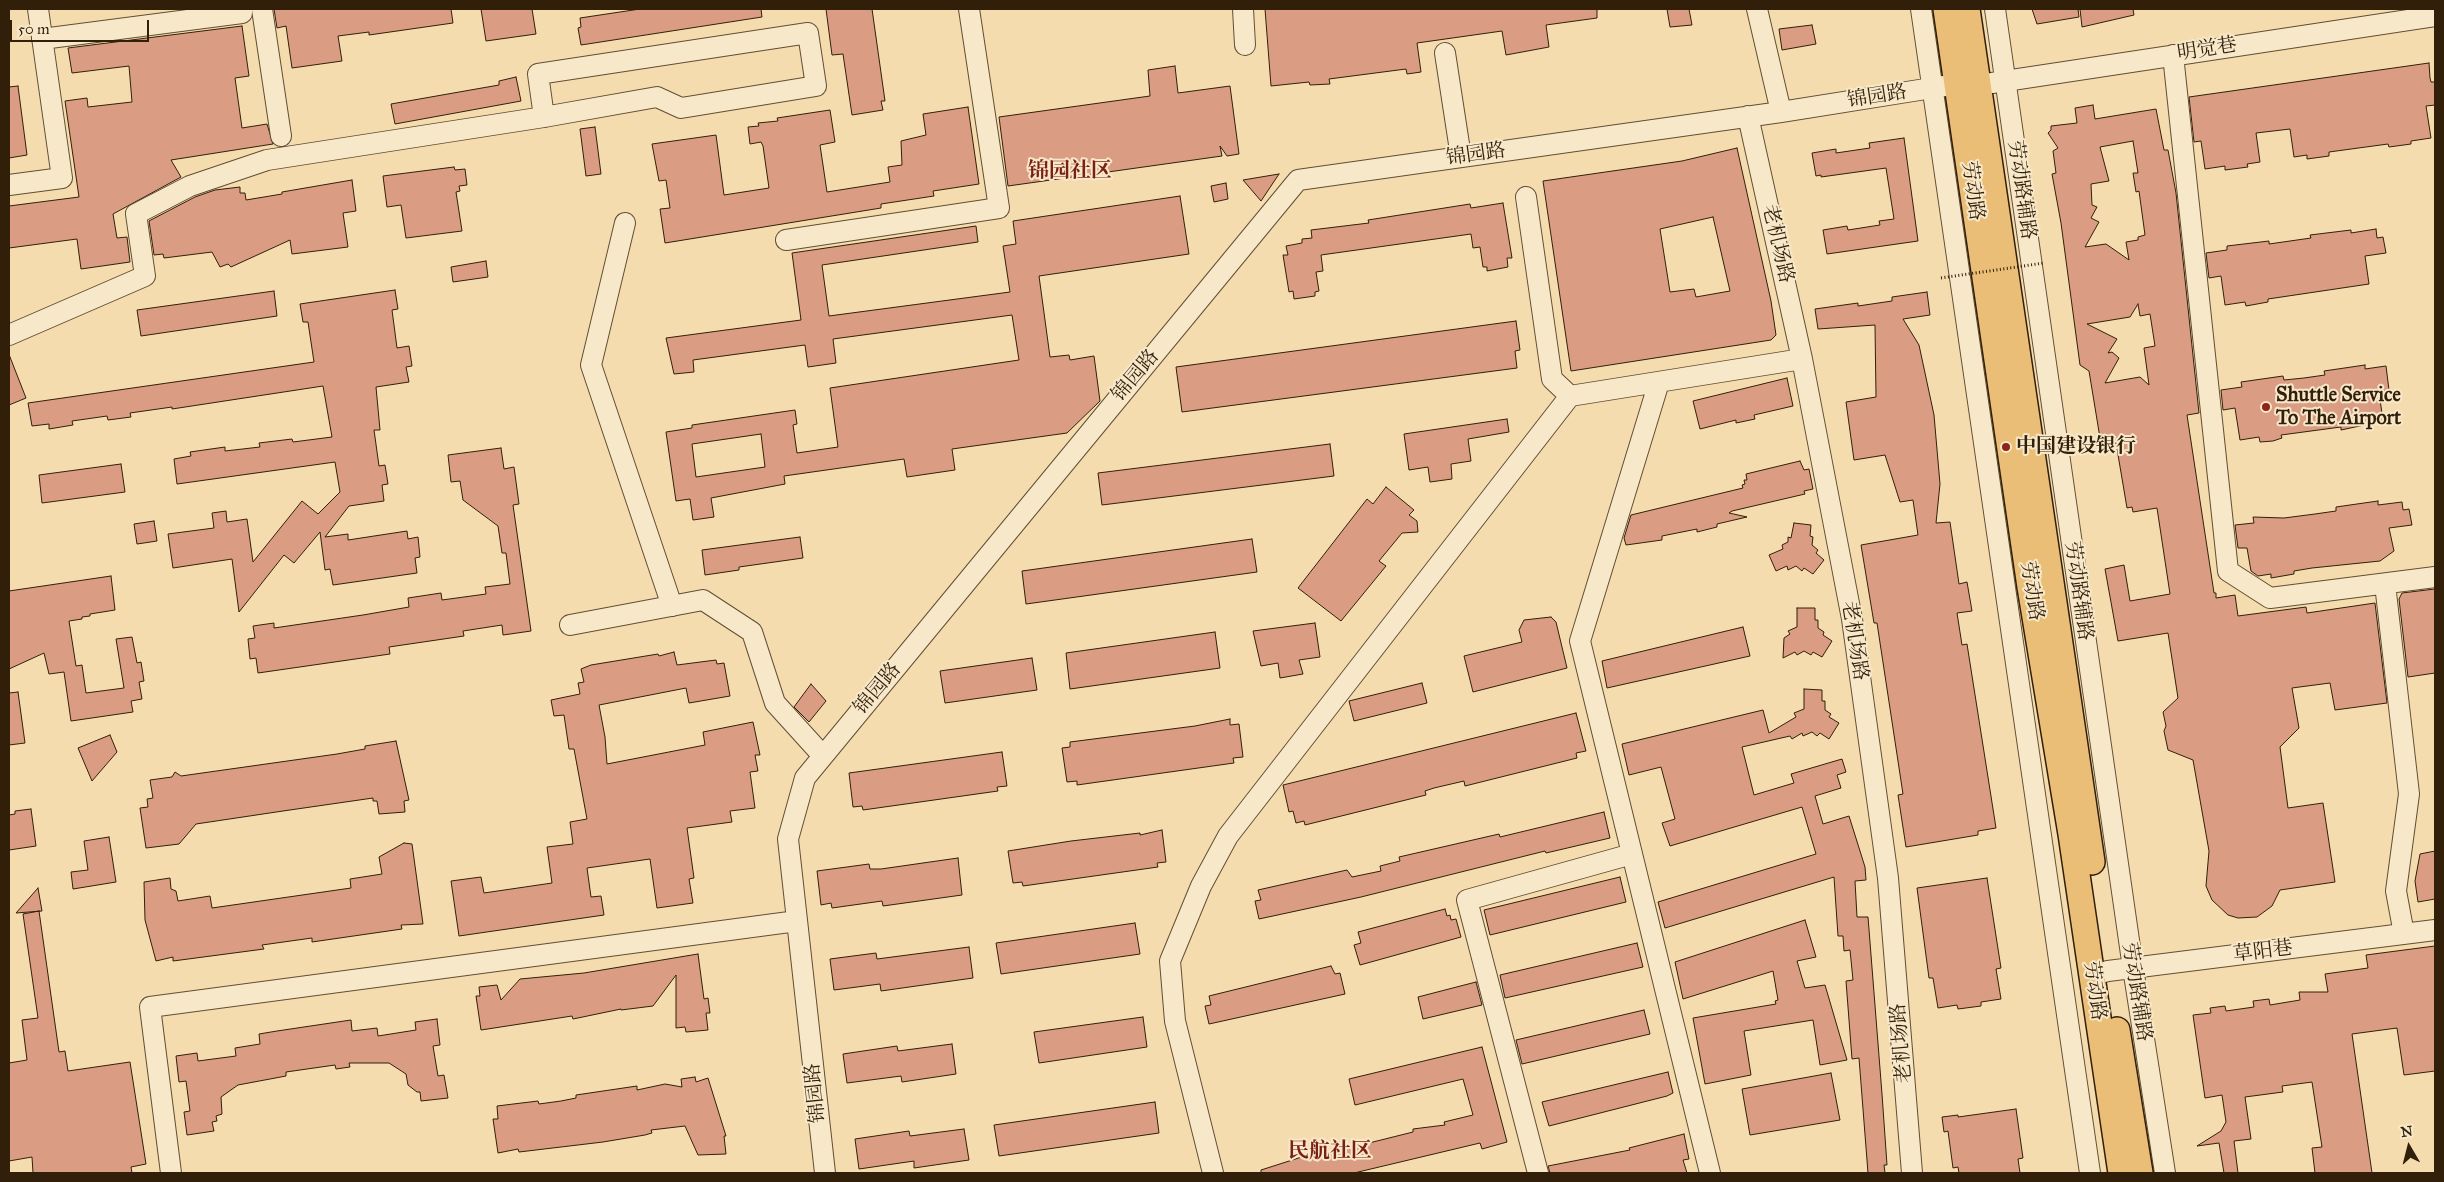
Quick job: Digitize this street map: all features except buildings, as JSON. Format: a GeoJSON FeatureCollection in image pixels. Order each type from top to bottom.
{"type":"FeatureCollection","features":[{"type":"Feature","properties":{"kind":"main road","name":"劳动路"},"geometry":{"type":"LineString","coordinates":[[1946,9],[2030,588],[2071,834],[2140,1173]]}},
{"type":"Feature","properties":{"kind":"main road","name":"劳动路"},"geometry":{"type":"LineString","coordinates":[[1956,86],[1966,9]]}},
{"type":"Feature","properties":{"kind":"main road","name":"劳动路"},"geometry":{"type":"LineString","coordinates":[[2100,973],[2121,1173]]}},
{"type":"Feature","properties":{"kind":"street"},"geometry":{"type":"LineString","coordinates":[[9,186],[62,178],[38,9]]}},
{"type":"Feature","properties":{"kind":"street"},"geometry":{"type":"LineString","coordinates":[[42,39],[242,13],[242,9]]}},
{"type":"Feature","properties":{"kind":"street"},"geometry":{"type":"LineString","coordinates":[[262,9],[281,136]]}},
{"type":"Feature","properties":{"kind":"street"},"geometry":{"type":"LineString","coordinates":[[786,240],[999,208],[968,9]]}},
{"type":"Feature","properties":{"kind":"street"},"geometry":{"type":"LineString","coordinates":[[1243,9],[1245,45]]}},
{"type":"Feature","properties":{"kind":"street"},"geometry":{"type":"LineString","coordinates":[[1757,9],[1780,112]]}},
{"type":"Feature","properties":{"kind":"street"},"geometry":{"type":"LineString","coordinates":[[1921,9],[1956,86],[2090,1173]]}},
{"type":"Feature","properties":{"kind":"street","name":"劳动路辅路"},"geometry":{"type":"LineString","coordinates":[[1995,9],[2132,968],[2165,1173]]}},
{"type":"Feature","properties":{"kind":"street","name":"明觉巷"},"geometry":{"type":"LineString","coordinates":[[1956,86],[2005,81],[2435,16]]}},
{"type":"Feature","properties":{"kind":"street"},"geometry":{"type":"LineString","coordinates":[[9,335],[145,276],[136,214],[190,186],[267,160],[544,117],[657,96],[681,108],[816,86],[808,33],[538,74],[544,117]]}},
{"type":"Feature","properties":{"kind":"street"},"geometry":{"type":"LineString","coordinates":[[1445,53],[1461,157]]}},
{"type":"Feature","properties":{"kind":"street"},"geometry":{"type":"LineString","coordinates":[[2173,55],[2228,570],[2270,598],[2435,576]]}},
{"type":"Feature","properties":{"kind":"street","name":"锦园路"},"geometry":{"type":"LineString","coordinates":[[825,1173],[788,839],[804,778],[1298,180],[1956,86]]}},
{"type":"Feature","properties":{"kind":"street","name":"老机场路"},"geometry":{"type":"LineString","coordinates":[[1748,116],[1802,359],[1852,619],[1888,878],[1912,1173]]}},
{"type":"Feature","properties":{"kind":"street"},"geometry":{"type":"LineString","coordinates":[[1526,197],[1552,379],[1570,396]]}},
{"type":"Feature","properties":{"kind":"street"},"geometry":{"type":"LineString","coordinates":[[625,223],[591,365],[672,606]]}},
{"type":"Feature","properties":{"kind":"street"},"geometry":{"type":"LineString","coordinates":[[1213,1173],[1175,1021],[1170,961],[1201,886],[1228,836],[1570,396],[1802,359]]}},
{"type":"Feature","properties":{"kind":"street"},"geometry":{"type":"LineString","coordinates":[[1659,382],[1580,641],[1710,1173]]}},
{"type":"Feature","properties":{"kind":"street"},"geometry":{"type":"LineString","coordinates":[[2385,584],[2409,794],[2396,891],[2404,934]]}},
{"type":"Feature","properties":{"kind":"street"},"geometry":{"type":"LineString","coordinates":[[570,626],[703,600],[752,632],[774,703],[823,756]]}},
{"type":"Feature","properties":{"kind":"street"},"geometry":{"type":"LineString","coordinates":[[1538,1173],[1467,900],[1632,854]]}},
{"type":"Feature","properties":{"kind":"street"},"geometry":{"type":"LineString","coordinates":[[171,1173],[150,1008],[797,921]]}},
{"type":"Feature","properties":{"kind":"street","name":"草阳巷"},"geometry":{"type":"LineString","coordinates":[[2100,973],[2435,930]]}},
{"type":"Feature","properties":{"kind":"path"},"geometry":{"type":"LineString","coordinates":[[1941,278],[2044,263]]}},
{"type":"Feature","properties":{"kind":"place","name":"Shuttle Service To The Airport"},"geometry":{"type":"Point","coordinates":[2266,407]}},
{"type":"Feature","properties":{"kind":"place","name":"中国建设银行"},"geometry":{"type":"Point","coordinates":[2006,447]}},
{"type":"Feature","properties":{"kind":"district","name":"锦园社区"},"geometry":{"type":"Point","coordinates":[1070,172]}},
{"type":"Feature","properties":{"kind":"district","name":"民航社区"},"geometry":{"type":"Point","coordinates":[1330,1152]}}]}
